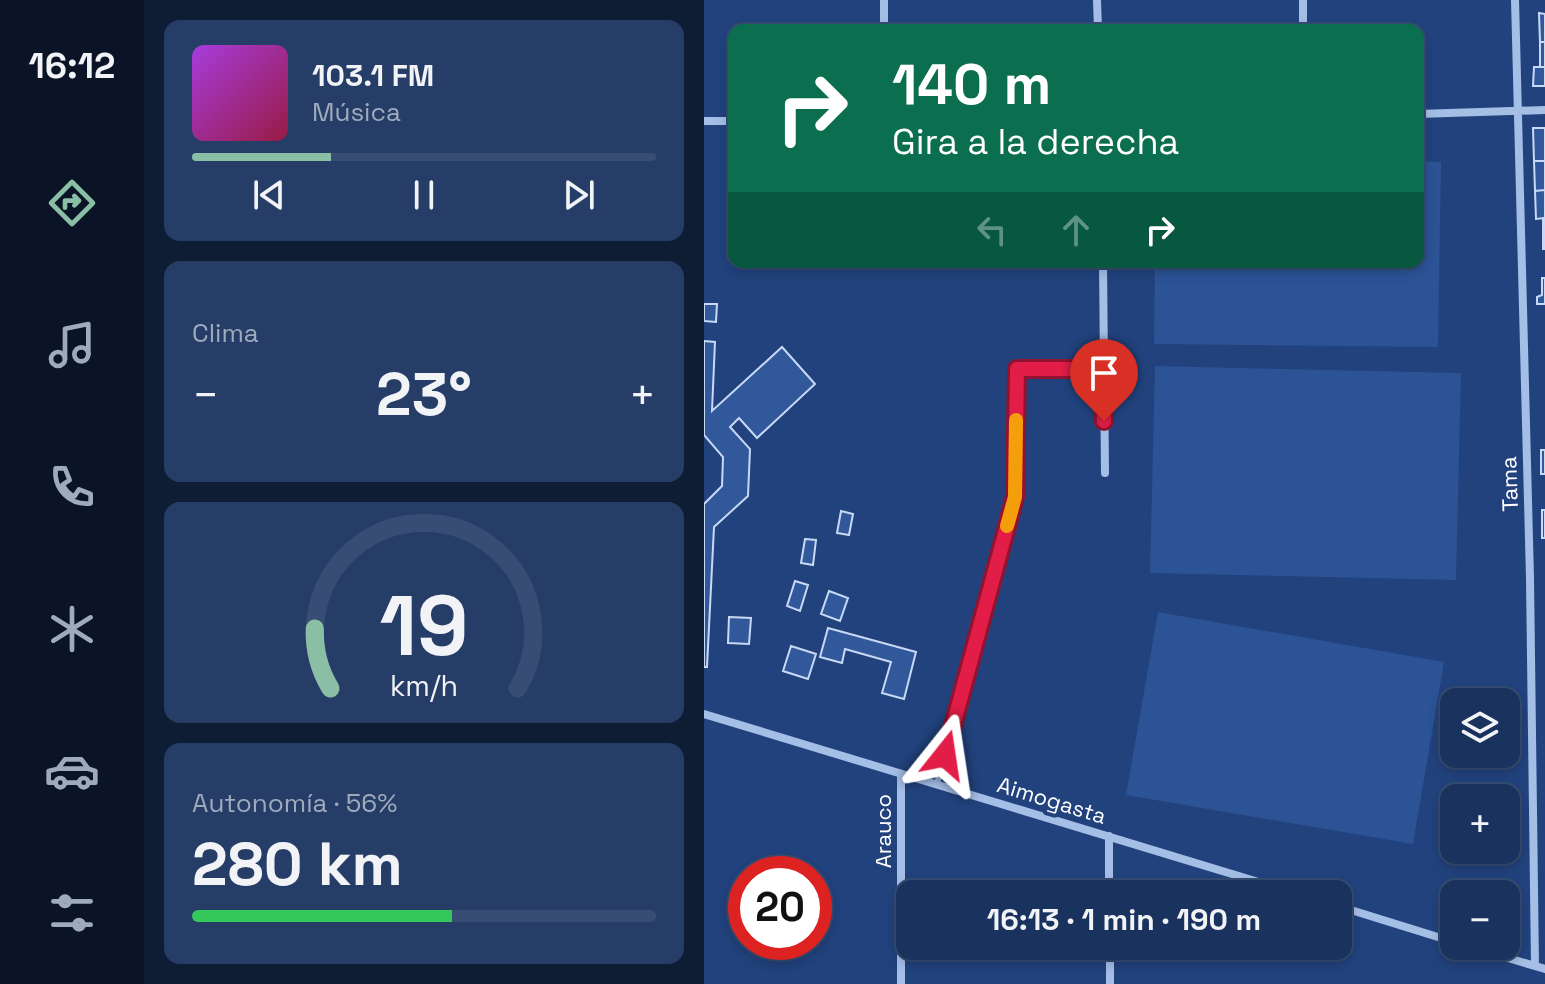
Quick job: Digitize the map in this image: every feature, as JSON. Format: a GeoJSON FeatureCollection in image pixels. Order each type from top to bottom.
{"type":"FeatureCollection","features":[{"type":"Feature","properties":{"kind":"street"},"geometry":{"type":"LineString","coordinates":[[884,0],[884,24]]}},
{"type":"Feature","properties":{"kind":"street"},"geometry":{"type":"LineString","coordinates":[[1097,0],[1098,24]]}},
{"type":"Feature","properties":{"kind":"street"},"geometry":{"type":"LineString","coordinates":[[1303,0],[1303,24]]}},
{"type":"Feature","properties":{"kind":"street","name":"Tama"},"geometry":{"type":"LineString","coordinates":[[1515,0],[1540,968]]}},
{"type":"Feature","properties":{"kind":"street"},"geometry":{"type":"LineString","coordinates":[[1424,114],[1545,110]]}},
{"type":"Feature","properties":{"kind":"street"},"geometry":{"type":"LineString","coordinates":[[704,121],[728,121]]}},
{"type":"Feature","properties":{"kind":"street"},"geometry":{"type":"LineString","coordinates":[[1103,268],[1105,473]]}},
{"type":"Feature","properties":{"kind":"street","name":"Aimogasta"},"geometry":{"type":"LineString","coordinates":[[704,714],[1252,880]]}},
{"type":"Feature","properties":{"kind":"street","name":"Arauco"},"geometry":{"type":"LineString","coordinates":[[901,775],[901,984]]}},
{"type":"Feature","properties":{"kind":"street"},"geometry":{"type":"LineString","coordinates":[[1109,836],[1109,880]]}},
{"type":"Feature","properties":{"kind":"street"},"geometry":{"type":"LineString","coordinates":[[1352,910],[1440,938]]}},
{"type":"Feature","properties":{"kind":"street"},"geometry":{"type":"LineString","coordinates":[[1110,960],[1110,984]]}},
{"type":"Feature","properties":{"kind":"street"},"geometry":{"type":"LineString","coordinates":[[1514,960],[1540,968]]}},
{"type":"Feature","properties":{"kind":"lane"},"geometry":{"type":"LineString","coordinates":[[937,784],[1015,497],[1017,369],[1104,369]]}},
{"type":"Feature","properties":{"kind":"shaded area"},"geometry":{"type":"Polygon","coordinates":[[[1424,161],[1441,162],[1438,347],[1154,344],[1155,268],[1424,268],[1424,161]]]}},
{"type":"Feature","properties":{"kind":"shaded area"},"geometry":{"type":"Polygon","coordinates":[[[1155,366],[1461,373],[1456,580],[1150,573],[1155,366]]]}},
{"type":"Feature","properties":{"kind":"shaded area"},"geometry":{"type":"Polygon","coordinates":[[[1158,612],[1444,662],[1413,844],[1126,795],[1158,612]]]}},
{"type":"Feature","properties":{"kind":"building"},"geometry":{"type":"Polygon","coordinates":[[[1539,13],[1545,14],[1545,42],[1540,42],[1539,13]]]}},
{"type":"Feature","properties":{"kind":"building"},"geometry":{"type":"Polygon","coordinates":[[[1540,42],[1545,42],[1545,67],[1540,67],[1540,42]]]}},
{"type":"Feature","properties":{"kind":"building"},"geometry":{"type":"Polygon","coordinates":[[[1534,67],[1545,67],[1545,86],[1533,86],[1534,67]]]}},
{"type":"Feature","properties":{"kind":"building"},"geometry":{"type":"Polygon","coordinates":[[[1533,128],[1545,128],[1545,161],[1534,161],[1533,128]]]}},
{"type":"Feature","properties":{"kind":"building"},"geometry":{"type":"Polygon","coordinates":[[[1534,161],[1545,161],[1545,190],[1535,191],[1534,161]]]}},
{"type":"Feature","properties":{"kind":"building"},"geometry":{"type":"Polygon","coordinates":[[[1545,190],[1545,218],[1536,219],[1535,191],[1545,190]]]}},
{"type":"Feature","properties":{"kind":"building"},"geometry":{"type":"Polygon","coordinates":[[[1545,218],[1545,249],[1543,249],[1545,218]]]}},
{"type":"Feature","properties":{"kind":"building"},"geometry":{"type":"Polygon","coordinates":[[[1542,278],[1545,278],[1545,304],[1537,304],[1537,297],[1542,295],[1542,278]]]}},
{"type":"Feature","properties":{"kind":"building"},"geometry":{"type":"Polygon","coordinates":[[[704,304],[717,304],[716,322],[704,321],[704,304]]]}},
{"type":"Feature","properties":{"kind":"building"},"geometry":{"type":"Polygon","coordinates":[[[704,341],[715,342],[712,411],[782,347],[815,384],[757,438],[739,418],[730,427],[750,449],[748,496],[714,527],[707,667],[704,667],[704,504],[722,486],[723,457],[704,435],[704,341]]]}},
{"type":"Feature","properties":{"kind":"building"},"geometry":{"type":"Polygon","coordinates":[[[1541,450],[1545,450],[1545,474],[1541,474],[1541,450]]]}},
{"type":"Feature","properties":{"kind":"building"},"geometry":{"type":"Polygon","coordinates":[[[1542,510],[1545,510],[1545,538],[1542,538],[1542,510]]]}},
{"type":"Feature","properties":{"kind":"building"},"geometry":{"type":"Polygon","coordinates":[[[841,511],[853,514],[849,535],[837,533],[841,511]]]}},
{"type":"Feature","properties":{"kind":"building"},"geometry":{"type":"Polygon","coordinates":[[[805,539],[816,540],[813,565],[801,563],[805,539]]]}},
{"type":"Feature","properties":{"kind":"building"},"geometry":{"type":"Polygon","coordinates":[[[795,581],[808,585],[800,611],[787,606],[795,581]]]}},
{"type":"Feature","properties":{"kind":"building"},"geometry":{"type":"Polygon","coordinates":[[[829,591],[848,598],[840,621],[821,614],[829,591]]]}},
{"type":"Feature","properties":{"kind":"building"},"geometry":{"type":"Polygon","coordinates":[[[729,617],[751,618],[749,644],[728,643],[729,617]]]}},
{"type":"Feature","properties":{"kind":"building"},"geometry":{"type":"Polygon","coordinates":[[[828,628],[916,652],[904,699],[882,693],[891,662],[845,649],[842,663],[820,657],[828,628]]]}},
{"type":"Feature","properties":{"kind":"building"},"geometry":{"type":"Polygon","coordinates":[[[791,646],[816,654],[808,679],[783,671],[791,646]]]}},
{"type":"Feature","properties":{"kind":"slow traffic"},"geometry":{"type":"LineString","coordinates":[[1007,526],[1015,497],[1016,420]]}},
{"type":"Feature","properties":{"kind":"route"},"geometry":{"type":"LineString","coordinates":[[945,755],[1015,497],[1017,369],[1104,369],[1104,421]]}}]}
